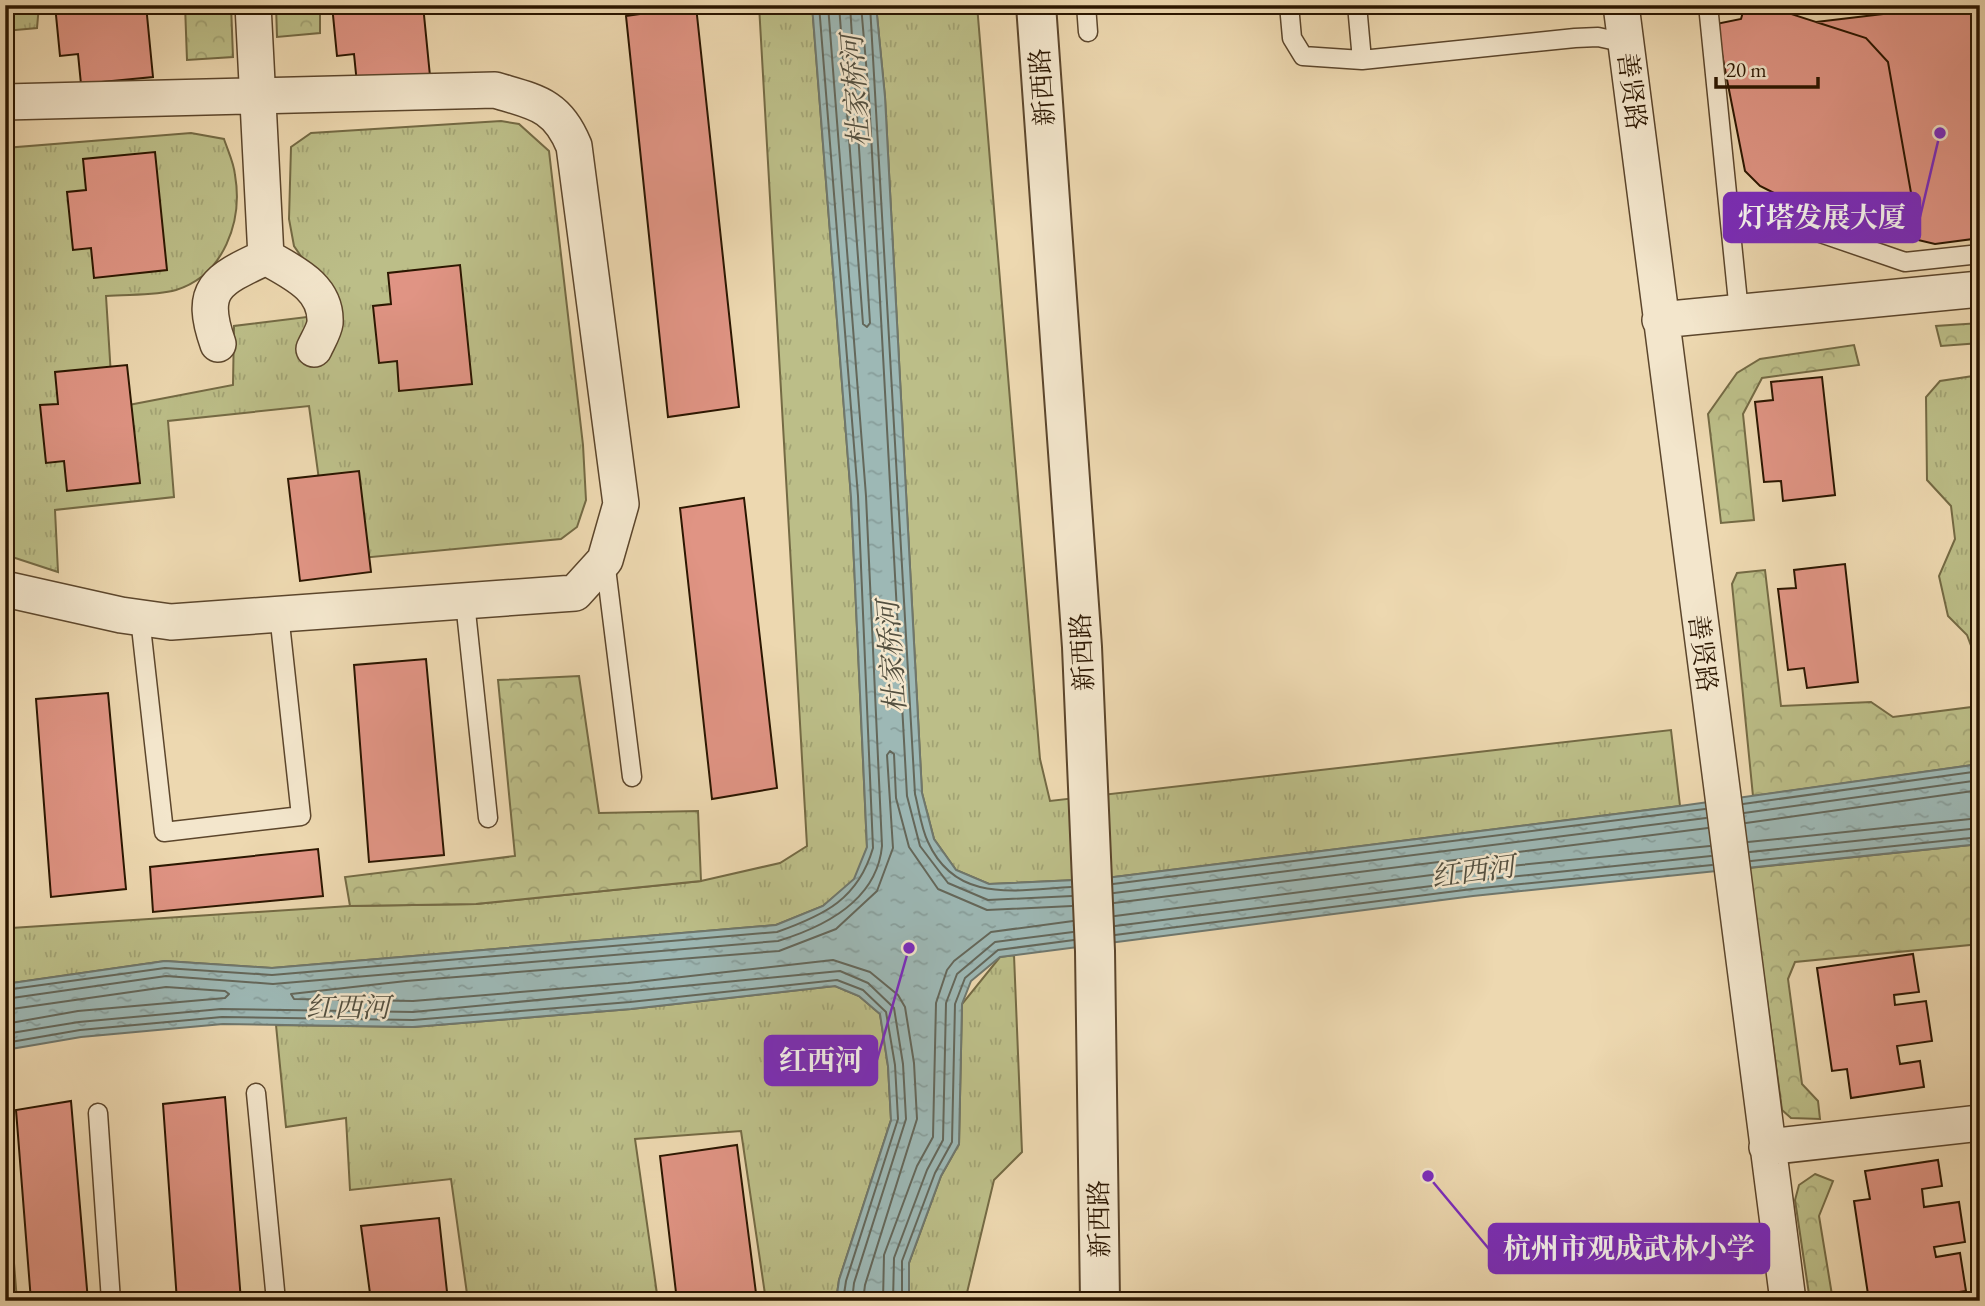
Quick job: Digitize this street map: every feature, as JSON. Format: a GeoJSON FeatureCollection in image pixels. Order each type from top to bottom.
{"type":"FeatureCollection","features":[{"type":"Feature","properties":{"kind":"street"},"geometry":{"type":"LineString","coordinates":[[253,5],[266,257]]}},
{"type":"Feature","properties":{"kind":"street","name":"新西路"},"geometry":{"type":"LineString","coordinates":[[1036,5],[1082,647],[1095,951],[1100,1301]]}},
{"type":"Feature","properties":{"kind":"street","name":"善贤路"},"geometry":{"type":"LineString","coordinates":[[1621,5],[1788,1301]]}},
{"type":"Feature","properties":{"kind":"street"},"geometry":{"type":"LineString","coordinates":[[5,102],[495,90],[544,105],[565,124],[573,146],[621,504],[605,560],[575,593],[171,622],[140,618],[5,589]]}},
{"type":"Feature","properties":{"kind":"street"},"geometry":{"type":"LineString","coordinates":[[218,344],[208,314],[215,289],[234,272],[266,257]]}},
{"type":"Feature","properties":{"kind":"street"},"geometry":{"type":"LineString","coordinates":[[266,257],[298,275],[320,296],[325,324],[314,349]]}},
{"type":"Feature","properties":{"kind":"street"},"geometry":{"type":"LineString","coordinates":[[1660,320],[1980,289]]}},
{"type":"Feature","properties":{"kind":"street"},"geometry":{"type":"LineString","coordinates":[[1767,1147],[1980,1123]]}},
{"type":"Feature","properties":{"kind":"lane"},"geometry":{"type":"LineString","coordinates":[[1086,5],[1088,32]]}},
{"type":"Feature","properties":{"kind":"lane"},"geometry":{"type":"LineString","coordinates":[[1289,5],[1293,38],[1303,56],[1362,60],[1598,37],[1626,43]]}},
{"type":"Feature","properties":{"kind":"lane"},"geometry":{"type":"LineString","coordinates":[[1357,5],[1362,60]]}},
{"type":"Feature","properties":{"kind":"lane"},"geometry":{"type":"LineString","coordinates":[[1708,5],[1740,312]]}},
{"type":"Feature","properties":{"kind":"lane"},"geometry":{"type":"LineString","coordinates":[[1730,202],[1905,262],[1980,254]]}},
{"type":"Feature","properties":{"kind":"lane"},"geometry":{"type":"LineString","coordinates":[[605,560],[632,777]]}},
{"type":"Feature","properties":{"kind":"lane"},"geometry":{"type":"LineString","coordinates":[[465,602],[488,818]]}},
{"type":"Feature","properties":{"kind":"lane"},"geometry":{"type":"LineString","coordinates":[[140,618],[164,832],[300,816],[279,614]]}},
{"type":"Feature","properties":{"kind":"lane"},"geometry":{"type":"LineString","coordinates":[[256,1093],[276,1301]]}},
{"type":"Feature","properties":{"kind":"lane"},"geometry":{"type":"LineString","coordinates":[[98,1113],[111,1301]]}},
{"type":"Feature","properties":{"kind":"green space"},"geometry":{"type":"Polygon","coordinates":[[[5,5],[39,5],[37,28],[5,31],[5,5]]]}},
{"type":"Feature","properties":{"kind":"green space"},"geometry":{"type":"Polygon","coordinates":[[[185,5],[231,5],[233,57],[187,60],[185,5]]]}},
{"type":"Feature","properties":{"kind":"green space"},"geometry":{"type":"Polygon","coordinates":[[[276,5],[320,5],[320,33],[277,37],[276,5]]]}},
{"type":"Feature","properties":{"kind":"green space"},"geometry":{"type":"Polygon","coordinates":[[[759,5],[812,5],[851,497],[867,848],[855,879],[823,906],[776,925],[272,968],[165,961],[5,984],[5,929],[350,906],[476,904],[701,881],[780,863],[807,846],[759,5]]]}},
{"type":"Feature","properties":{"kind":"green space"},"geometry":{"type":"Polygon","coordinates":[[[876,5],[977,5],[1040,759],[1050,801],[1671,730],[1680,806],[1098,879],[989,884],[956,870],[934,839],[922,793],[885,97],[876,5]]]}},
{"type":"Feature","properties":{"kind":"green space"},"geometry":{"type":"Polygon","coordinates":[[[501,121],[519,124],[549,151],[583,445],[586,500],[577,527],[561,539],[330,561],[309,406],[168,421],[174,497],[55,510],[58,572],[6,555],[5,148],[191,133],[224,139],[234,170],[237,193],[233,228],[218,259],[193,283],[176,290],[106,296],[113,408],[233,385],[234,326],[340,313],[294,246],[289,219],[291,147],[311,133],[501,121]]]}},
{"type":"Feature","properties":{"kind":"green space"},"geometry":{"type":"Polygon","coordinates":[[[1980,323],[1980,343],[1941,346],[1936,326],[1980,323]]]}},
{"type":"Feature","properties":{"kind":"green space"},"geometry":{"type":"Polygon","coordinates":[[[1854,345],[1859,365],[1762,378],[1743,414],[1754,520],[1721,523],[1708,414],[1737,373],[1760,359],[1854,345]]]}},
{"type":"Feature","properties":{"kind":"green space"},"geometry":{"type":"Polygon","coordinates":[[[1980,375],[1980,670],[1967,635],[1948,616],[1939,576],[1955,539],[1951,506],[1927,480],[1926,397],[1940,381],[1980,375]]]}},
{"type":"Feature","properties":{"kind":"green space"},"geometry":{"type":"Polygon","coordinates":[[[1765,570],[1781,706],[1871,702],[1893,717],[1980,706],[1980,764],[1753,796],[1732,584],[1737,573],[1765,570]]]}},
{"type":"Feature","properties":{"kind":"green space"},"geometry":{"type":"Polygon","coordinates":[[[579,676],[599,813],[698,811],[701,881],[476,904],[350,906],[345,877],[515,856],[498,680],[579,676]]]}},
{"type":"Feature","properties":{"kind":"green space"},"geometry":{"type":"Polygon","coordinates":[[[1980,844],[1980,944],[1795,962],[1788,979],[1802,1084],[1818,1101],[1820,1119],[1791,1118],[1782,1110],[1749,868],[1980,844]]]}},
{"type":"Feature","properties":{"kind":"green space"},"geometry":{"type":"Polygon","coordinates":[[[1014,955],[1022,1152],[994,1180],[965,1301],[909,1301],[909,1263],[941,1176],[959,1144],[962,1004],[1000,957],[1014,955]]]}},
{"type":"Feature","properties":{"kind":"green space"},"geometry":{"type":"Polygon","coordinates":[[[835,986],[859,996],[880,1014],[888,1066],[891,1120],[839,1280],[836,1301],[766,1301],[741,1131],[635,1139],[658,1301],[468,1301],[451,1179],[350,1190],[346,1118],[286,1127],[276,1025],[413,1027],[631,1009],[835,986]]]}},
{"type":"Feature","properties":{"kind":"green space"},"geometry":{"type":"Polygon","coordinates":[[[5,1149],[17,1301],[5,1301],[5,1149]]]}},
{"type":"Feature","properties":{"kind":"green space"},"geometry":{"type":"Polygon","coordinates":[[[1815,1174],[1833,1181],[1819,1216],[1833,1301],[1810,1301],[1795,1200],[1799,1185],[1815,1174]]]}},
{"type":"Feature","properties":{"kind":"water","name":"杜家桥河"},"geometry":{"type":"Polygon","coordinates":[[[812,5],[876,5],[885,97],[922,793],[934,839],[956,870],[989,884],[1098,879],[1680,806],[1980,764],[1980,844],[1473,896],[1000,957],[971,981],[962,1004],[959,1144],[941,1176],[909,1263],[909,1301],[836,1301],[839,1280],[891,1120],[888,1066],[880,1014],[859,996],[835,986],[631,1009],[413,1027],[223,1024],[81,1037],[5,1050],[5,984],[165,961],[272,968],[776,925],[823,906],[854,879],[867,847],[851,497],[812,5]]]}},
{"type":"Feature","properties":{"kind":"building"},"geometry":{"type":"Polygon","coordinates":[[[55,5],[146,5],[153,77],[81,84],[78,54],[60,56],[55,5]]]}},
{"type":"Feature","properties":{"kind":"building"},"geometry":{"type":"Polygon","coordinates":[[[332,5],[423,5],[430,76],[357,84],[354,54],[337,56],[332,5]]]}},
{"type":"Feature","properties":{"kind":"building"},"geometry":{"type":"Polygon","coordinates":[[[1432,5],[1473,5],[1433,10],[1432,5]]]}},
{"type":"Feature","properties":{"kind":"building"},"geometry":{"type":"Polygon","coordinates":[[[1745,5],[1763,5],[1866,38],[1888,62],[1913,204],[1891,205],[1880,231],[1776,194],[1760,186],[1745,171],[1716,24],[1741,19],[1745,5]]]}},
{"type":"Feature","properties":{"kind":"building"},"geometry":{"type":"Polygon","coordinates":[[[1959,5],[1980,5],[1980,238],[1935,244],[1880,231],[1891,205],[1913,204],[1888,62],[1866,38],[1816,22],[1959,5]]]}},
{"type":"Feature","properties":{"kind":"building"},"geometry":{"type":"Polygon","coordinates":[[[696,6],[739,407],[668,417],[626,16],[696,6]]]}},
{"type":"Feature","properties":{"kind":"building"},"geometry":{"type":"Polygon","coordinates":[[[155,152],[167,270],[94,278],[91,248],[73,250],[67,192],[86,190],[83,159],[155,152]]]}},
{"type":"Feature","properties":{"kind":"building"},"geometry":{"type":"Polygon","coordinates":[[[460,265],[472,384],[399,391],[397,361],[379,363],[373,306],[391,304],[388,273],[460,265]]]}},
{"type":"Feature","properties":{"kind":"building"},"geometry":{"type":"Polygon","coordinates":[[[127,365],[140,483],[67,491],[64,461],[46,463],[40,405],[58,404],[55,372],[127,365]]]}},
{"type":"Feature","properties":{"kind":"building"},"geometry":{"type":"Polygon","coordinates":[[[1822,377],[1835,495],[1783,501],[1781,481],[1764,482],[1755,402],[1773,400],[1771,382],[1822,377]]]}},
{"type":"Feature","properties":{"kind":"building"},"geometry":{"type":"Polygon","coordinates":[[[359,471],[371,572],[300,581],[288,479],[359,471]]]}},
{"type":"Feature","properties":{"kind":"building"},"geometry":{"type":"Polygon","coordinates":[[[744,498],[777,788],[712,799],[680,508],[744,498]]]}},
{"type":"Feature","properties":{"kind":"building"},"geometry":{"type":"Polygon","coordinates":[[[1845,564],[1858,682],[1807,688],[1804,668],[1788,670],[1778,589],[1796,588],[1794,570],[1845,564]]]}},
{"type":"Feature","properties":{"kind":"building"},"geometry":{"type":"Polygon","coordinates":[[[426,659],[444,855],[369,862],[354,665],[426,659]]]}},
{"type":"Feature","properties":{"kind":"building"},"geometry":{"type":"Polygon","coordinates":[[[108,693],[126,889],[51,897],[36,699],[108,693]]]}},
{"type":"Feature","properties":{"kind":"building"},"geometry":{"type":"Polygon","coordinates":[[[318,849],[323,896],[153,912],[150,867],[318,849]]]}},
{"type":"Feature","properties":{"kind":"building"},"geometry":{"type":"Polygon","coordinates":[[[1913,954],[1919,992],[1894,995],[1895,1005],[1926,1001],[1932,1041],[1897,1046],[1900,1064],[1920,1061],[1924,1087],[1851,1098],[1847,1069],[1832,1071],[1817,968],[1913,954]]]}},
{"type":"Feature","properties":{"kind":"building"},"geometry":{"type":"Polygon","coordinates":[[[225,1097],[241,1301],[177,1301],[163,1104],[225,1097]]]}},
{"type":"Feature","properties":{"kind":"building"},"geometry":{"type":"Polygon","coordinates":[[[71,1101],[88,1301],[31,1301],[16,1110],[71,1101]]]}},
{"type":"Feature","properties":{"kind":"building"},"geometry":{"type":"Polygon","coordinates":[[[737,1145],[757,1301],[677,1301],[660,1156],[737,1145]]]}},
{"type":"Feature","properties":{"kind":"building"},"geometry":{"type":"Polygon","coordinates":[[[1938,1160],[1942,1186],[1922,1189],[1924,1207],[1959,1202],[1965,1242],[1934,1247],[1936,1257],[1960,1253],[1966,1291],[1899,1301],[1869,1301],[1854,1201],[1870,1199],[1865,1171],[1938,1160]]]}},
{"type":"Feature","properties":{"kind":"building"},"geometry":{"type":"Polygon","coordinates":[[[439,1218],[448,1301],[371,1301],[361,1226],[439,1218]]]}},
{"type":"Feature","properties":{"kind":"place","name":"灯塔发展大厦"},"geometry":{"type":"Point","coordinates":[1940,133]}},
{"type":"Feature","properties":{"kind":"place","name":"红西河"},"geometry":{"type":"Point","coordinates":[909,948]}},
{"type":"Feature","properties":{"kind":"place","name":"杭州市观成武林小学"},"geometry":{"type":"Point","coordinates":[1428,1176]}}]}
